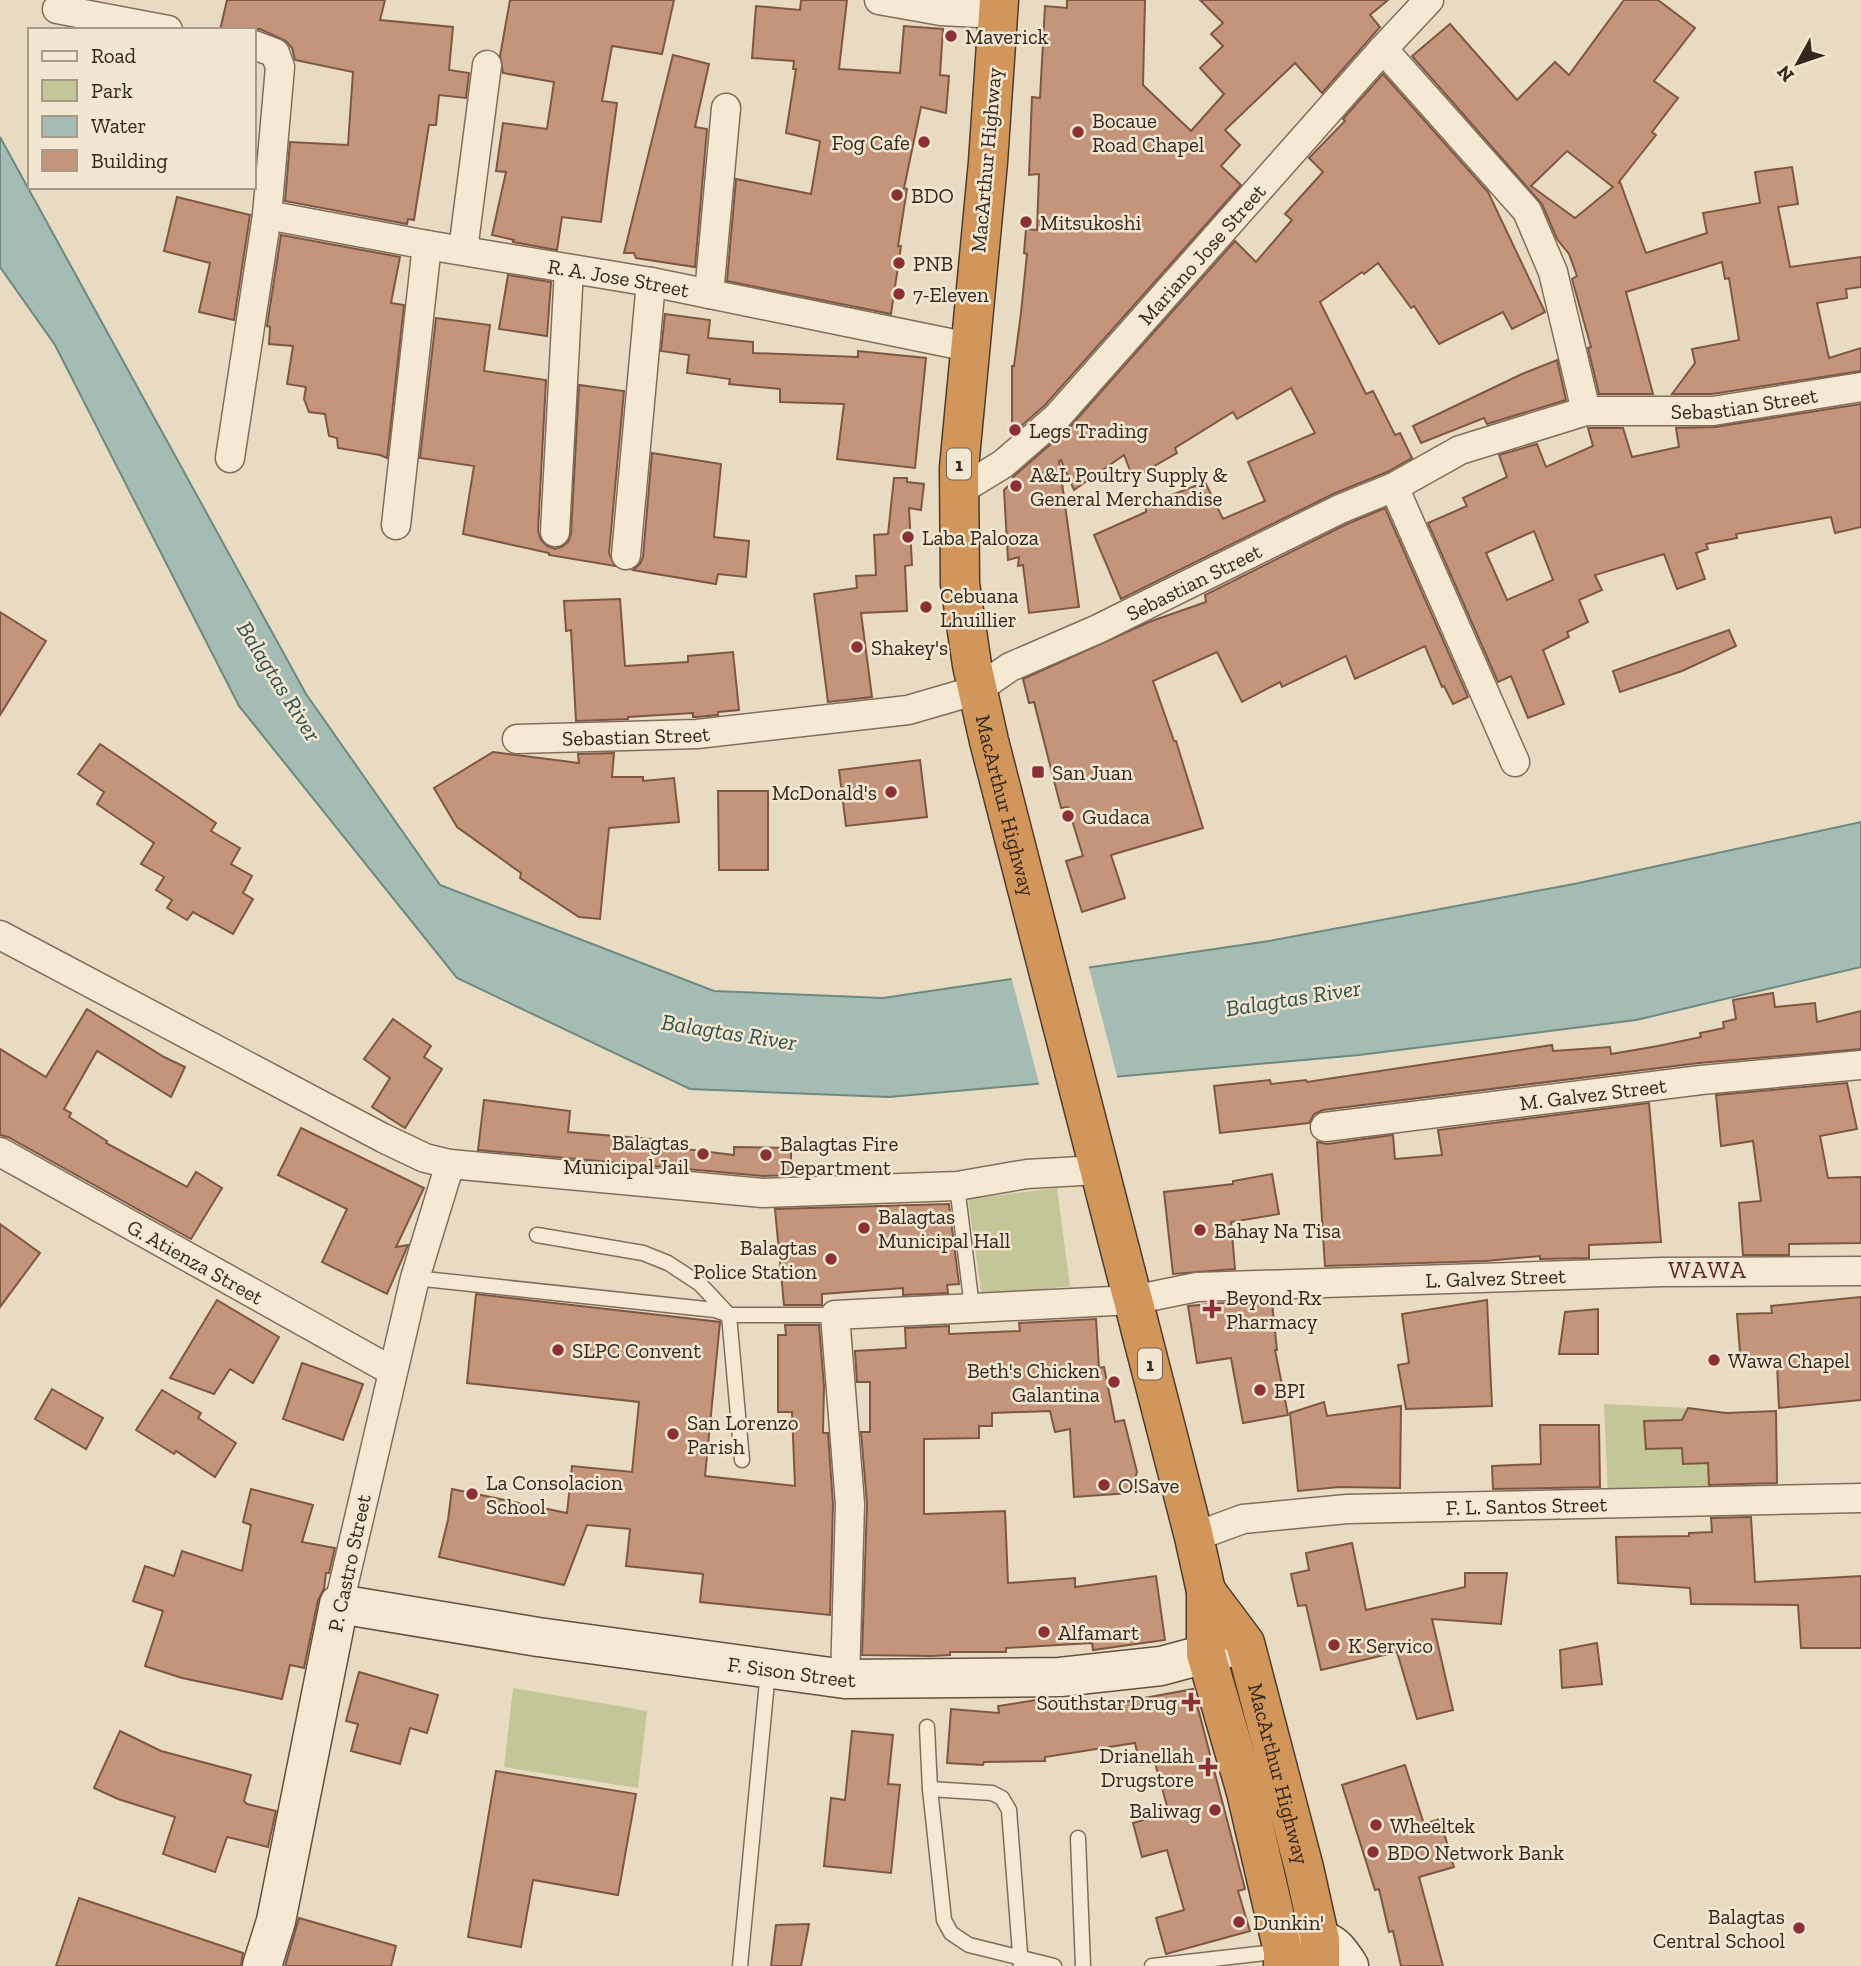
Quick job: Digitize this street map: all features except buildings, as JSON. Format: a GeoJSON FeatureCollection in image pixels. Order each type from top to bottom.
{"type":"FeatureCollection","features":[{"type":"Feature","properties":{"kind":"highway","name":"MacArthur Highway"},"geometry":{"type":"LineString","coordinates":[[998,7],[988,162],[969,347],[959,491],[960,584],[977,690],[1194,1537],[1206,1591],[1206,1654],[1246,1792],[1283,1958]]}},
{"type":"Feature","properties":{"kind":"highway","name":"MacArthur Highway"},"geometry":{"type":"LineString","coordinates":[[1206,1591],[1245,1643],[1304,1868],[1320,1953]]}},
{"type":"Feature","properties":{"kind":"street"},"geometry":{"type":"LineString","coordinates":[[879,0],[942,11],[998,7]]}},
{"type":"Feature","properties":{"kind":"street","name":"Mariano Jose Street"},"geometry":{"type":"LineString","coordinates":[[959,491],[1003,464],[1057,417],[1429,0]]}},
{"type":"Feature","properties":{"kind":"street"},"geometry":{"type":"LineString","coordinates":[[57,9],[158,28]]}},
{"type":"Feature","properties":{"kind":"street"},"geometry":{"type":"LineString","coordinates":[[230,458],[267,215],[280,67],[275,53],[256,46]]}},
{"type":"Feature","properties":{"kind":"street"},"geometry":{"type":"LineString","coordinates":[[1383,49],[1527,211],[1553,272],[1586,411]]}},
{"type":"Feature","properties":{"kind":"street"},"geometry":{"type":"LineString","coordinates":[[463,250],[487,65]]}},
{"type":"Feature","properties":{"kind":"street"},"geometry":{"type":"LineString","coordinates":[[709,293],[726,108]]}},
{"type":"Feature","properties":{"kind":"street","name":"R. A. Jose Street"},"geometry":{"type":"LineString","coordinates":[[267,215],[651,282],[969,347]]}},
{"type":"Feature","properties":{"kind":"street"},"geometry":{"type":"LineString","coordinates":[[396,525],[427,245]]}},
{"type":"Feature","properties":{"kind":"street"},"geometry":{"type":"LineString","coordinates":[[555,532],[569,269]]}},
{"type":"Feature","properties":{"kind":"street"},"geometry":{"type":"LineString","coordinates":[[625,555],[651,282]]}},
{"type":"Feature","properties":{"kind":"street","name":"Sebastian Street"},"geometry":{"type":"LineString","coordinates":[[517,739],[710,732],[908,710],[977,690],[1010,667],[1098,629],[1340,509],[1394,487],[1460,450],[1586,411],[1713,411],[1861,387]]}},
{"type":"Feature","properties":{"kind":"street"},"geometry":{"type":"LineString","coordinates":[[1394,487],[1515,762]]}},
{"type":"Feature","properties":{"kind":"street"},"geometry":{"type":"LineString","coordinates":[[0,935],[383,1138],[425,1158],[450,1164],[763,1193],[957,1186],[1027,1174],[1094,1154]]}},
{"type":"Feature","properties":{"kind":"street","name":"M. Galvez Street"},"geometry":{"type":"LineString","coordinates":[[1325,1127],[1702,1080],[1861,1065]]}},
{"type":"Feature","properties":{"kind":"street","name":"G. Atienza Street"},"geometry":{"type":"LineString","coordinates":[[0,1152],[392,1371]]}},
{"type":"Feature","properties":{"kind":"street","name":"P. Castro Street"},"geometry":{"type":"LineString","coordinates":[[262,1966],[276,1921],[339,1604],[392,1371],[415,1278],[450,1164]]}},
{"type":"Feature","properties":{"kind":"street","name":"L. Galvez Street"},"geometry":{"type":"LineString","coordinates":[[835,1315],[1133,1300],[1197,1287],[1661,1272],[1861,1271]]}},
{"type":"Feature","properties":{"kind":"street"},"geometry":{"type":"LineString","coordinates":[[835,1315],[850,1504],[845,1679]]}},
{"type":"Feature","properties":{"kind":"street","name":"F. L. Santos Street"},"geometry":{"type":"LineString","coordinates":[[1194,1537],[1243,1519],[1348,1509],[1861,1498]]}},
{"type":"Feature","properties":{"kind":"street","name":"F. Sison Street"},"geometry":{"type":"LineString","coordinates":[[339,1604],[538,1637],[845,1679],[1060,1677],[1161,1666],[1245,1643]]}},
{"type":"Feature","properties":{"kind":"street"},"geometry":{"type":"LineString","coordinates":[[1283,1958],[1320,1953],[1331,1944],[1339,1950],[1349,1966]]}},
{"type":"Feature","properties":{"kind":"lane"},"geometry":{"type":"LineString","coordinates":[[957,1186],[972,1307]]}},
{"type":"Feature","properties":{"kind":"lane"},"geometry":{"type":"LineString","coordinates":[[537,1235],[643,1252],[668,1263],[700,1284],[729,1315],[742,1460]]}},
{"type":"Feature","properties":{"kind":"lane"},"geometry":{"type":"LineString","coordinates":[[415,1278],[715,1310],[729,1315],[835,1315]]}},
{"type":"Feature","properties":{"kind":"lane"},"geometry":{"type":"LineString","coordinates":[[740,1966],[768,1670]]}},
{"type":"Feature","properties":{"kind":"lane"},"geometry":{"type":"LineString","coordinates":[[928,1727],[930,1789],[944,1920],[951,1933],[969,1945],[1022,1962],[1054,1966]]}},
{"type":"Feature","properties":{"kind":"lane"},"geometry":{"type":"LineString","coordinates":[[930,1789],[992,1793],[1002,1798],[1009,1810],[1022,1962]]}},
{"type":"Feature","properties":{"kind":"lane"},"geometry":{"type":"LineString","coordinates":[[1078,1838],[1083,1966]]}},
{"type":"Feature","properties":{"kind":"lane"},"geometry":{"type":"LineString","coordinates":[[1152,1966],[1283,1958]]}},
{"type":"Feature","properties":{"kind":"green space"},"geometry":{"type":"Polygon","coordinates":[[[1057,1188],[1070,1286],[982,1297],[968,1199],[1057,1188]]]}},
{"type":"Feature","properties":{"kind":"green space"},"geometry":{"type":"Polygon","coordinates":[[[1604,1404],[1688,1408],[1682,1420],[1644,1421],[1646,1449],[1682,1448],[1683,1464],[1708,1463],[1710,1491],[1608,1496],[1604,1404]]]}},
{"type":"Feature","properties":{"kind":"green space"},"geometry":{"type":"Polygon","coordinates":[[[513,1688],[647,1711],[638,1788],[504,1767],[513,1688]]]}},
{"type":"Feature","properties":{"kind":"water","name":"Balagtas River"},"geometry":{"type":"Polygon","coordinates":[[[0,137],[306,694],[440,885],[714,991],[883,998],[1269,941],[1574,884],[1861,822],[1861,967],[1636,1020],[1359,1055],[889,1097],[690,1089],[457,978],[239,706],[55,345],[0,267],[0,137]]]}},
{"type":"Feature","properties":{"kind":"pier"},"geometry":{"type":"Polygon","coordinates":[[[1088,964],[1118,1080],[1040,1087],[1011,976],[1088,964]]]}},
{"type":"Feature","properties":{"kind":"place","name":"Maverick"},"geometry":{"type":"Point","coordinates":[951,36]}},
{"type":"Feature","properties":{"kind":"place","name":"Bocaue Road Chapel"},"geometry":{"type":"Point","coordinates":[1078,132]}},
{"type":"Feature","properties":{"kind":"place","name":"Fog Cafe"},"geometry":{"type":"Point","coordinates":[924,142]}},
{"type":"Feature","properties":{"kind":"place","name":"BDO"},"geometry":{"type":"Point","coordinates":[897,195]}},
{"type":"Feature","properties":{"kind":"place","name":"Mitsukoshi"},"geometry":{"type":"Point","coordinates":[1026,222]}},
{"type":"Feature","properties":{"kind":"place","name":"PNB"},"geometry":{"type":"Point","coordinates":[899,263]}},
{"type":"Feature","properties":{"kind":"place","name":"7-Eleven"},"geometry":{"type":"Point","coordinates":[899,294]}},
{"type":"Feature","properties":{"kind":"place","name":"Legs Trading"},"geometry":{"type":"Point","coordinates":[1015,430]}},
{"type":"Feature","properties":{"kind":"place","name":"A&L Poultry Supply & General Merchandise"},"geometry":{"type":"Point","coordinates":[1016,486]}},
{"type":"Feature","properties":{"kind":"place","name":"Laba Palooza"},"geometry":{"type":"Point","coordinates":[908,537]}},
{"type":"Feature","properties":{"kind":"place","name":"Cebuana Lhuillier"},"geometry":{"type":"Point","coordinates":[926,607]}},
{"type":"Feature","properties":{"kind":"place","name":"Shakey's"},"geometry":{"type":"Point","coordinates":[857,647]}},
{"type":"Feature","properties":{"kind":"place","name":"San Juan"},"geometry":{"type":"Point","coordinates":[1038,772]}},
{"type":"Feature","properties":{"kind":"place","name":"McDonald's"},"geometry":{"type":"Point","coordinates":[891,792]}},
{"type":"Feature","properties":{"kind":"place","name":"Gudaca"},"geometry":{"type":"Point","coordinates":[1068,816]}},
{"type":"Feature","properties":{"kind":"place","name":"Balagtas Municipal Jail"},"geometry":{"type":"Point","coordinates":[703,1154]}},
{"type":"Feature","properties":{"kind":"place","name":"Balagtas Fire Department"},"geometry":{"type":"Point","coordinates":[766,1155]}},
{"type":"Feature","properties":{"kind":"place","name":"Balagtas Municipal Hall"},"geometry":{"type":"Point","coordinates":[864,1228]}},
{"type":"Feature","properties":{"kind":"place","name":"Bahay Na Tisa"},"geometry":{"type":"Point","coordinates":[1200,1230]}},
{"type":"Feature","properties":{"kind":"place","name":"Balagtas Police Station"},"geometry":{"type":"Point","coordinates":[831,1259]}},
{"type":"Feature","properties":{"kind":"place","name":"Beyond Rx Pharmacy"},"geometry":{"type":"Point","coordinates":[1212,1309]}},
{"type":"Feature","properties":{"kind":"place","name":"SLPC Convent"},"geometry":{"type":"Point","coordinates":[558,1350]}},
{"type":"Feature","properties":{"kind":"place","name":"Wawa Chapel"},"geometry":{"type":"Point","coordinates":[1714,1360]}},
{"type":"Feature","properties":{"kind":"place","name":"Beth's Chicken Galantina"},"geometry":{"type":"Point","coordinates":[1114,1382]}},
{"type":"Feature","properties":{"kind":"place","name":"BPI"},"geometry":{"type":"Point","coordinates":[1260,1390]}},
{"type":"Feature","properties":{"kind":"place","name":"San Lorenzo Parish"},"geometry":{"type":"Point","coordinates":[673,1434]}},
{"type":"Feature","properties":{"kind":"place","name":"O!Save"},"geometry":{"type":"Point","coordinates":[1104,1485]}},
{"type":"Feature","properties":{"kind":"place","name":"La Consolacion School"},"geometry":{"type":"Point","coordinates":[472,1494]}},
{"type":"Feature","properties":{"kind":"place","name":"Alfamart"},"geometry":{"type":"Point","coordinates":[1044,1632]}},
{"type":"Feature","properties":{"kind":"place","name":"K Servico"},"geometry":{"type":"Point","coordinates":[1334,1645]}},
{"type":"Feature","properties":{"kind":"place","name":"Southstar Drug"},"geometry":{"type":"Point","coordinates":[1191,1702]}},
{"type":"Feature","properties":{"kind":"place","name":"Drianellah Drugstore"},"geometry":{"type":"Point","coordinates":[1208,1767]}},
{"type":"Feature","properties":{"kind":"place","name":"Baliwag"},"geometry":{"type":"Point","coordinates":[1215,1810]}},
{"type":"Feature","properties":{"kind":"place","name":"Wheeltek"},"geometry":{"type":"Point","coordinates":[1376,1825]}},
{"type":"Feature","properties":{"kind":"place","name":"BDO Network Bank"},"geometry":{"type":"Point","coordinates":[1373,1852]}},
{"type":"Feature","properties":{"kind":"place","name":"Dunkin'"},"geometry":{"type":"Point","coordinates":[1239,1922]}},
{"type":"Feature","properties":{"kind":"place","name":"Balagtas Central School"},"geometry":{"type":"Point","coordinates":[1799,1928]}},
{"type":"Feature","properties":{"kind":"district","name":"WAWA"},"geometry":{"type":"Point","coordinates":[1708,1269]}}]}
